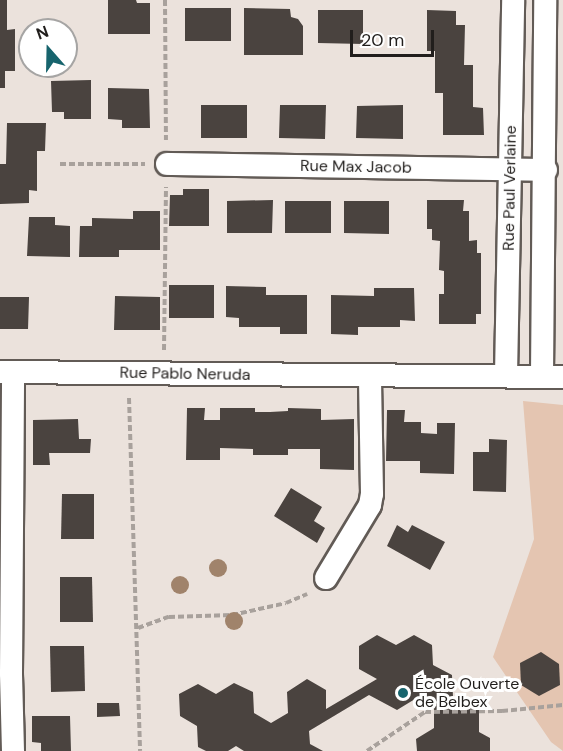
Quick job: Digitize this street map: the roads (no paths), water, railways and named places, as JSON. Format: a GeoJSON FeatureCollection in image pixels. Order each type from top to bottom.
{"type":"FeatureCollection","features":[{"type":"Feature","properties":{"kind":"street","name":"Rue Paul Verlaine"},"geometry":{"type":"LineString","coordinates":[[506,375],[513,0]]}},
{"type":"Feature","properties":{"kind":"street"},"geometry":{"type":"LineString","coordinates":[[545,0],[546,170],[553,376]]}},
{"type":"Feature","properties":{"kind":"street","name":"Rue Max Jacob"},"geometry":{"type":"LineString","coordinates":[[167,164],[546,170]]}},
{"type":"Feature","properties":{"kind":"street"},"geometry":{"type":"LineString","coordinates":[[7,372],[5,673],[13,751]]}},
{"type":"Feature","properties":{"kind":"street","name":"Rue Pablo Neruda"},"geometry":{"type":"LineString","coordinates":[[7,372],[553,376]]}},
{"type":"Feature","properties":{"kind":"street"},"geometry":{"type":"LineString","coordinates":[[326,578],[370,505],[372,494],[370,375]]}},
{"type":"Feature","properties":{"kind":"place","name":"École Ouverte de Belbex"},"geometry":{"type":"Point","coordinates":[403,693]}}]}
